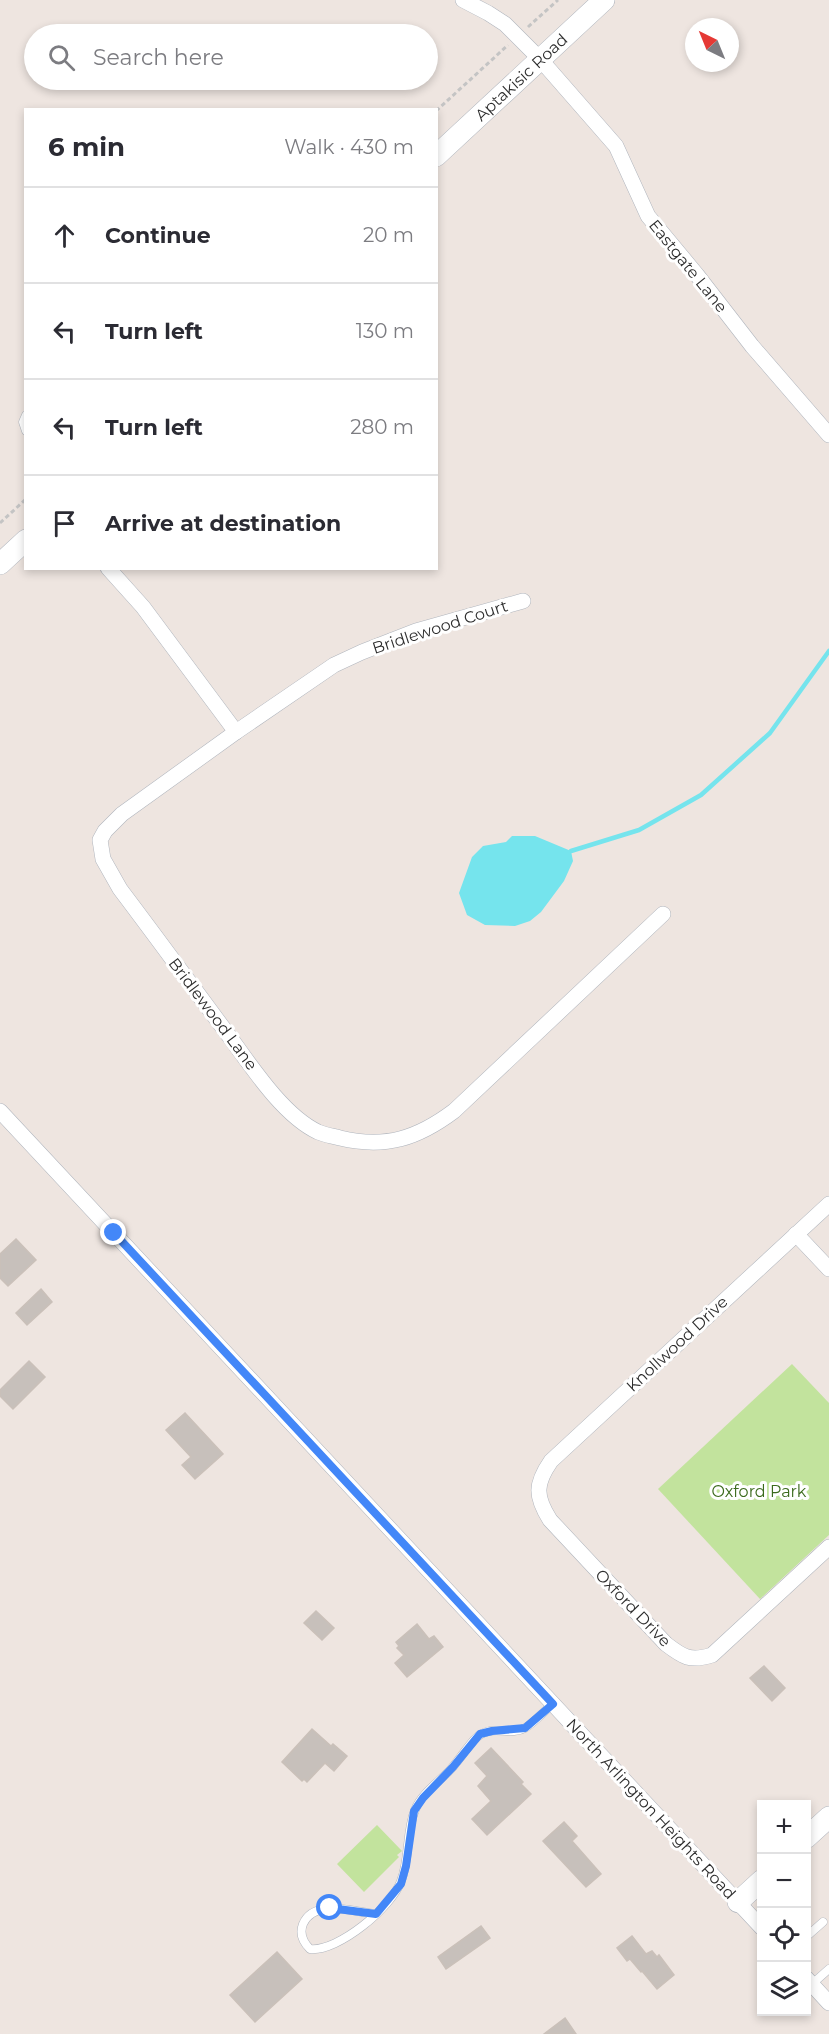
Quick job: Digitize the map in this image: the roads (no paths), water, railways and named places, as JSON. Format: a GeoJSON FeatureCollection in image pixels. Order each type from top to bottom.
{"type":"FeatureCollection","features":[{"type":"Feature","properties":{"kind":"main road","name":"Aptakisic Road"},"geometry":{"type":"LineString","coordinates":[[438,154],[604,0]]}},
{"type":"Feature","properties":{"kind":"main road"},"geometry":{"type":"LineString","coordinates":[[0,564],[24,542]]}},
{"type":"Feature","properties":{"kind":"main road"},"geometry":{"type":"LineString","coordinates":[[811,1834],[829,1817]]}},
{"type":"Feature","properties":{"kind":"main road"},"geometry":{"type":"LineString","coordinates":[[738,1902],[757,1885]]}},
{"type":"Feature","properties":{"kind":"street","name":"Eastgate Lane"},"geometry":{"type":"LineString","coordinates":[[463,0],[496,18],[517,37],[540,59],[616,146],[648,216],[752,346],[829,435]]}},
{"type":"Feature","properties":{"kind":"street"},"geometry":{"type":"LineString","coordinates":[[110,570],[143,607],[236,732]]}},
{"type":"Feature","properties":{"kind":"street","name":"Bridlewood Court"},"geometry":{"type":"LineString","coordinates":[[236,732],[334,665],[362,652],[416,631],[523,601]]}},
{"type":"Feature","properties":{"kind":"street","name":"Bridlewood Lane"},"geometry":{"type":"LineString","coordinates":[[236,732],[122,814],[105,831],[100,840],[100,848],[103,859],[120,889],[269,1090],[302,1122],[319,1133],[374,1144],[416,1135],[435,1126],[454,1111],[663,914]]}},
{"type":"Feature","properties":{"kind":"street","name":"North Arlington Heights Road"},"geometry":{"type":"LineString","coordinates":[[0,1111],[757,1923]]}},
{"type":"Feature","properties":{"kind":"street","name":"Knollwood Drive"},"geometry":{"type":"LineString","coordinates":[[539,1493],[540,1476],[551,1461],[829,1204]]}},
{"type":"Feature","properties":{"kind":"street"},"geometry":{"type":"LineString","coordinates":[[796,1234],[829,1269]]}},
{"type":"Feature","properties":{"kind":"street","name":"Oxford Drive"},"geometry":{"type":"LineString","coordinates":[[539,1493],[542,1507],[550,1520],[666,1644],[681,1656],[698,1659],[712,1655],[829,1547]]}},
{"type":"Feature","properties":{"kind":"street"},"geometry":{"type":"LineString","coordinates":[[811,1983],[829,2003]]}},
{"type":"Feature","properties":{"kind":"lane"},"geometry":{"type":"LineString","coordinates":[[376,1914],[330,1908],[314,1911],[301,1928],[303,1942],[310,1949],[316,1950],[345,1938],[376,1914],[401,1884],[414,1811],[423,1798],[480,1734],[525,1728],[553,1704]]}},
{"type":"Feature","properties":{"kind":"lane"},"geometry":{"type":"LineString","coordinates":[[811,1933],[823,1922]]}},
{"type":"Feature","properties":{"kind":"lane"},"geometry":{"type":"LineString","coordinates":[[811,1980],[829,1969]]}},
{"type":"Feature","properties":{"kind":"water"},"geometry":{"type":"Polygon","coordinates":[[[512,836],[535,836],[571,851],[573,861],[564,881],[541,912],[530,921],[515,926],[485,925],[467,915],[459,893],[472,857],[483,846],[506,842],[512,836]]]}},
{"type":"Feature","properties":{"kind":"waterway"},"geometry":{"type":"LineString","coordinates":[[571,851],[639,830],[701,795],[770,733],[829,651]]}},
{"type":"Feature","properties":{"kind":"park label","name":"Oxford Park"},"geometry":{"type":"Point","coordinates":[759,1491]}}]}
